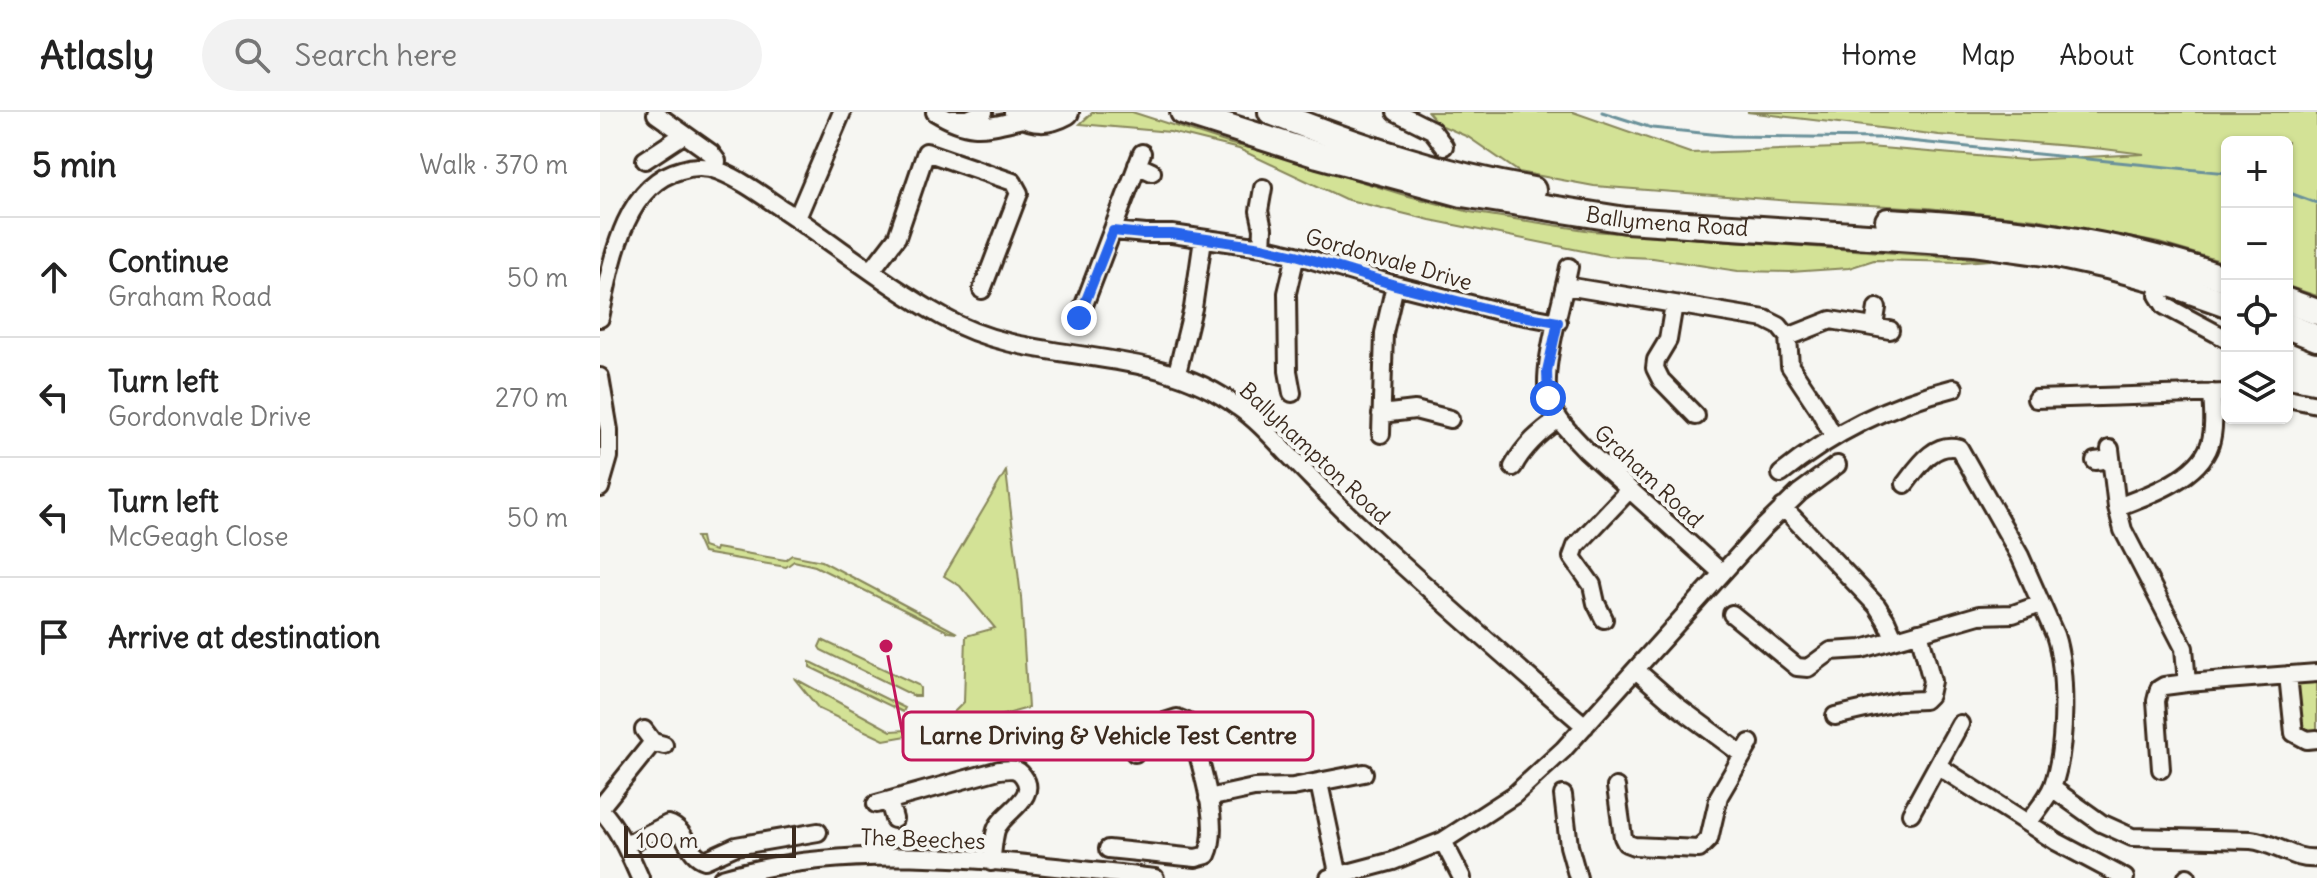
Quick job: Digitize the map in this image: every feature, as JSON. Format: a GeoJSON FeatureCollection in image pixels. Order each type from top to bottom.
{"type":"FeatureCollection","features":[{"type":"Feature","properties":{"kind":"highway"},"geometry":{"type":"LineString","coordinates":[[1023,115],[1042,120],[1066,112]]}},
{"type":"Feature","properties":{"kind":"highway","name":"Ballymena Road"},"geometry":{"type":"LineString","coordinates":[[1183,112],[1318,155],[1462,194],[1626,220],[1974,243],[2052,254],[2107,266],[2159,269]]}},
{"type":"Feature","properties":{"kind":"highway"},"geometry":{"type":"LineString","coordinates":[[1255,112],[1338,138]]}},
{"type":"Feature","properties":{"kind":"highway","name":"Ballymena Road"},"geometry":{"type":"LineString","coordinates":[[1271,112],[1338,138],[1458,174],[1583,199],[1684,209],[2008,230],[2104,245],[2159,269]]}},
{"type":"Feature","properties":{"kind":"highway"},"geometry":{"type":"LineString","coordinates":[[2159,269],[2221,278]]}},
{"type":"Feature","properties":{"kind":"highway"},"geometry":{"type":"LineString","coordinates":[[2159,269],[2221,301]]}},
{"type":"Feature","properties":{"kind":"highway"},"geometry":{"type":"LineString","coordinates":[[2293,303],[2317,312]]}},
{"type":"Feature","properties":{"kind":"highway"},"geometry":{"type":"LineString","coordinates":[[2293,328],[2317,338]]}},
{"type":"Feature","properties":{"kind":"street"},"geometry":{"type":"LineString","coordinates":[[797,218],[842,112]]}},
{"type":"Feature","properties":{"kind":"street"},"geometry":{"type":"LineString","coordinates":[[941,115],[968,119],[984,112]]}},
{"type":"Feature","properties":{"kind":"street"},"geometry":{"type":"LineString","coordinates":[[1396,112],[1432,130],[1444,146]]}},
{"type":"Feature","properties":{"kind":"street"},"geometry":{"type":"LineString","coordinates":[[600,318],[623,229],[636,201],[652,185],[673,172],[695,167],[716,169],[717,161],[711,153],[656,114]]}},
{"type":"Feature","properties":{"kind":"street"},"geometry":{"type":"LineString","coordinates":[[941,115],[966,128],[976,129],[1023,115]]}},
{"type":"Feature","properties":{"kind":"street"},"geometry":{"type":"LineString","coordinates":[[645,160],[683,135]]}},
{"type":"Feature","properties":{"kind":"street"},"geometry":{"type":"LineString","coordinates":[[871,271],[897,237],[926,152],[1013,182],[1019,193],[982,290]]}},
{"type":"Feature","properties":{"kind":"street"},"geometry":{"type":"LineString","coordinates":[[1079,318],[1143,163]]}},
{"type":"Feature","properties":{"kind":"street","name":"Ballyhampton Road"},"geometry":{"type":"LineString","coordinates":[[716,169],[746,185],[871,271],[972,333],[1151,366],[1177,373],[1221,395],[1250,416],[1361,527],[1585,726]]}},
{"type":"Feature","properties":{"kind":"street"},"geometry":{"type":"LineString","coordinates":[[1262,247],[1263,227],[1259,211],[1264,186]]}},
{"type":"Feature","properties":{"kind":"street","name":"Gordonvale Drive"},"geometry":{"type":"LineString","coordinates":[[1113,231],[1172,234],[1262,247],[1504,313],[1558,322]]}},
{"type":"Feature","properties":{"kind":"street"},"geometry":{"type":"LineString","coordinates":[[1177,373],[1193,308],[1203,239]]}},
{"type":"Feature","properties":{"kind":"street"},"geometry":{"type":"LineString","coordinates":[[1292,393],[1288,371],[1287,293],[1296,255]]}},
{"type":"Feature","properties":{"kind":"street","name":"Graham Road"},"geometry":{"type":"LineString","coordinates":[[1569,267],[1548,362],[1546,387],[1549,402],[1559,419],[1586,450],[1722,573]]}},
{"type":"Feature","properties":{"kind":"street"},"geometry":{"type":"LineString","coordinates":[[2159,269],[2158,295],[2165,306],[2221,336]]}},
{"type":"Feature","properties":{"kind":"street"},"geometry":{"type":"LineString","coordinates":[[1381,434],[1384,333],[1395,285]]}},
{"type":"Feature","properties":{"kind":"street"},"geometry":{"type":"LineString","coordinates":[[1566,286],[1770,321],[1779,326],[1788,337],[1791,369],[1834,437]]}},
{"type":"Feature","properties":{"kind":"street"},"geometry":{"type":"LineString","coordinates":[[1674,304],[1668,340],[1655,368],[1661,380],[1696,416]]}},
{"type":"Feature","properties":{"kind":"street"},"geometry":{"type":"LineString","coordinates":[[1788,337],[1831,320],[1882,328],[1877,308]]}},
{"type":"Feature","properties":{"kind":"street"},"geometry":{"type":"LineString","coordinates":[[600,377],[609,430],[609,457],[600,488]]}},
{"type":"Feature","properties":{"kind":"street"},"geometry":{"type":"LineString","coordinates":[[1781,474],[1806,454],[1879,413],[1946,387]]}},
{"type":"Feature","properties":{"kind":"street"},"geometry":{"type":"LineString","coordinates":[[2036,399],[2220,393],[2206,454],[2167,487],[2117,507]]}},
{"type":"Feature","properties":{"kind":"street"},"geometry":{"type":"LineString","coordinates":[[2293,399],[2317,404]]}},
{"type":"Feature","properties":{"kind":"street"},"geometry":{"type":"LineString","coordinates":[[1381,414],[1410,409],[1450,419]]}},
{"type":"Feature","properties":{"kind":"street"},"geometry":{"type":"LineString","coordinates":[[1513,467],[1523,450],[1559,419]]}},
{"type":"Feature","properties":{"kind":"street"},"geometry":{"type":"LineString","coordinates":[[1903,486],[1927,457],[1943,447],[1959,448],[2020,556],[2059,646],[2062,747],[2052,788],[2029,822]]}},
{"type":"Feature","properties":{"kind":"street"},"geometry":{"type":"LineString","coordinates":[[2105,456],[2123,530],[2184,648],[2187,683]]}},
{"type":"Feature","properties":{"kind":"street"},"geometry":{"type":"LineString","coordinates":[[1319,783],[1334,877],[1393,861],[1443,841],[1536,777],[1783,507],[1837,465]]}},
{"type":"Feature","properties":{"kind":"street"},"geometry":{"type":"LineString","coordinates":[[1604,619],[1592,585],[1572,557],[1576,546],[1629,490]]}},
{"type":"Feature","properties":{"kind":"street"},"geometry":{"type":"LineString","coordinates":[[1783,507],[1877,606],[1894,638]]}},
{"type":"Feature","properties":{"kind":"street"},"geometry":{"type":"LineString","coordinates":[[1742,617],[1802,669],[1831,651],[1862,649],[1979,615],[2022,612],[2041,604]]}},
{"type":"Feature","properties":{"kind":"street"},"geometry":{"type":"LineString","coordinates":[[1835,716],[1906,700],[1924,700],[1929,695],[1932,681],[1919,632]]}},
{"type":"Feature","properties":{"kind":"street"},"geometry":{"type":"LineString","coordinates":[[1622,796],[1623,837],[1629,845],[1699,849],[1708,840],[1717,800],[1746,749],[1677,706],[1636,670]]}},
{"type":"Feature","properties":{"kind":"street"},"geometry":{"type":"LineString","coordinates":[[2165,764],[2157,693],[2164,686],[2317,673]]}},
{"type":"Feature","properties":{"kind":"street"},"geometry":{"type":"LineString","coordinates":[[2288,675],[2294,733],[2307,740],[2317,739]]}},
{"type":"Feature","properties":{"kind":"street"},"geometry":{"type":"LineString","coordinates":[[1116,844],[1192,858],[1206,856],[1210,848],[1212,836],[1208,798],[1191,729],[1186,721],[1177,718],[1123,735],[1135,753]]}},
{"type":"Feature","properties":{"kind":"street"},"geometry":{"type":"LineString","coordinates":[[1911,813],[1960,724]]}},
{"type":"Feature","properties":{"kind":"street"},"geometry":{"type":"LineString","coordinates":[[640,878],[626,845],[600,808],[654,739]]}},
{"type":"Feature","properties":{"kind":"street"},"geometry":{"type":"LineString","coordinates":[[1938,766],[2090,861],[2125,878]]}},
{"type":"Feature","properties":{"kind":"street"},"geometry":{"type":"LineString","coordinates":[[894,819],[882,803],[999,770],[1019,771],[1025,777],[1027,790],[1023,799],[996,829],[991,862]]}},
{"type":"Feature","properties":{"kind":"street"},"geometry":{"type":"LineString","coordinates":[[1208,798],[1254,788],[1287,788],[1319,783],[1364,773]]}},
{"type":"Feature","properties":{"kind":"street"},"geometry":{"type":"LineString","coordinates":[[2052,788],[2101,823],[2132,837],[2259,841],[2311,864]]}},
{"type":"Feature","properties":{"kind":"street"},"geometry":{"type":"LineString","coordinates":[[1563,795],[1569,846],[1578,878]]}},
{"type":"Feature","properties":{"kind":"street"},"geometry":{"type":"LineString","coordinates":[[626,845],[668,824],[679,829],[696,856],[705,860],[736,846],[818,832]]}},
{"type":"Feature","properties":{"kind":"street"},"geometry":{"type":"LineString","coordinates":[[1443,841],[1462,878]]}},
{"type":"Feature","properties":{"kind":"street","name":"The Beeches"},"geometry":{"type":"LineString","coordinates":[[722,878],[808,861],[871,857],[932,857],[1096,875],[1155,878]]}},
{"type":"Feature","properties":{"kind":"green space"},"geometry":{"type":"Polygon","coordinates":[[[1093,112],[1132,112],[1231,144],[1470,212],[1592,231],[1991,260],[1874,260],[1849,268],[1790,272],[1738,271],[1653,258],[1608,256],[1430,220],[1345,199],[1239,149],[1170,132],[1080,124],[1093,112]]]}},
{"type":"Feature","properties":{"kind":"green space"},"geometry":{"type":"Polygon","coordinates":[[[1428,112],[1573,112],[1690,153],[1869,147],[2025,160],[2144,154],[1939,135],[1747,112],[2317,112],[2317,296],[2293,288],[2293,136],[2221,136],[2221,261],[2159,243],[2035,219],[1927,208],[1594,186],[1519,172],[1468,137],[1438,124],[1428,112]]]}},
{"type":"Feature","properties":{"kind":"green space"},"geometry":{"type":"Polygon","coordinates":[[[1006,471],[1021,597],[1028,708],[964,726],[884,740],[819,709],[794,678],[891,731],[938,728],[964,702],[966,636],[995,628],[960,586],[944,576],[1006,471]]]}},
{"type":"Feature","properties":{"kind":"green space"},"geometry":{"type":"Polygon","coordinates":[[[696,537],[701,537],[703,547],[715,551],[716,548],[785,560],[792,555],[822,561],[957,633],[949,632],[815,566],[794,561],[786,567],[703,553],[696,537]]]}},
{"type":"Feature","properties":{"kind":"green space"},"geometry":{"type":"Polygon","coordinates":[[[822,640],[918,685],[920,696],[914,696],[821,650],[822,640]]]}},
{"type":"Feature","properties":{"kind":"green space"},"geometry":{"type":"Polygon","coordinates":[[[810,662],[905,708],[903,712],[810,667],[810,662]]]}},
{"type":"Feature","properties":{"kind":"green space"},"geometry":{"type":"Polygon","coordinates":[[[2317,678],[2317,735],[2302,734],[2294,684],[2297,680],[2317,678]]]}},
{"type":"Feature","properties":{"kind":"waterway"},"geometry":{"type":"LineString","coordinates":[[1602,112],[1652,128],[1731,136],[1879,138],[2221,172]]}},
{"type":"Feature","properties":{"kind":"waterway"},"geometry":{"type":"LineString","coordinates":[[2293,194],[2317,203]]}},
{"type":"Feature","properties":{"kind":"place","name":"Larne Driving & Vehicle Test Centre"},"geometry":{"type":"Point","coordinates":[886,646]}},
{"type":"Feature","properties":{"kind":"route"},"geometry":{"type":"LineString","coordinates":[[1079,318],[1113,231],[1172,234],[1262,247],[1504,313],[1558,322],[1547,371],[1548,398]]}}]}
